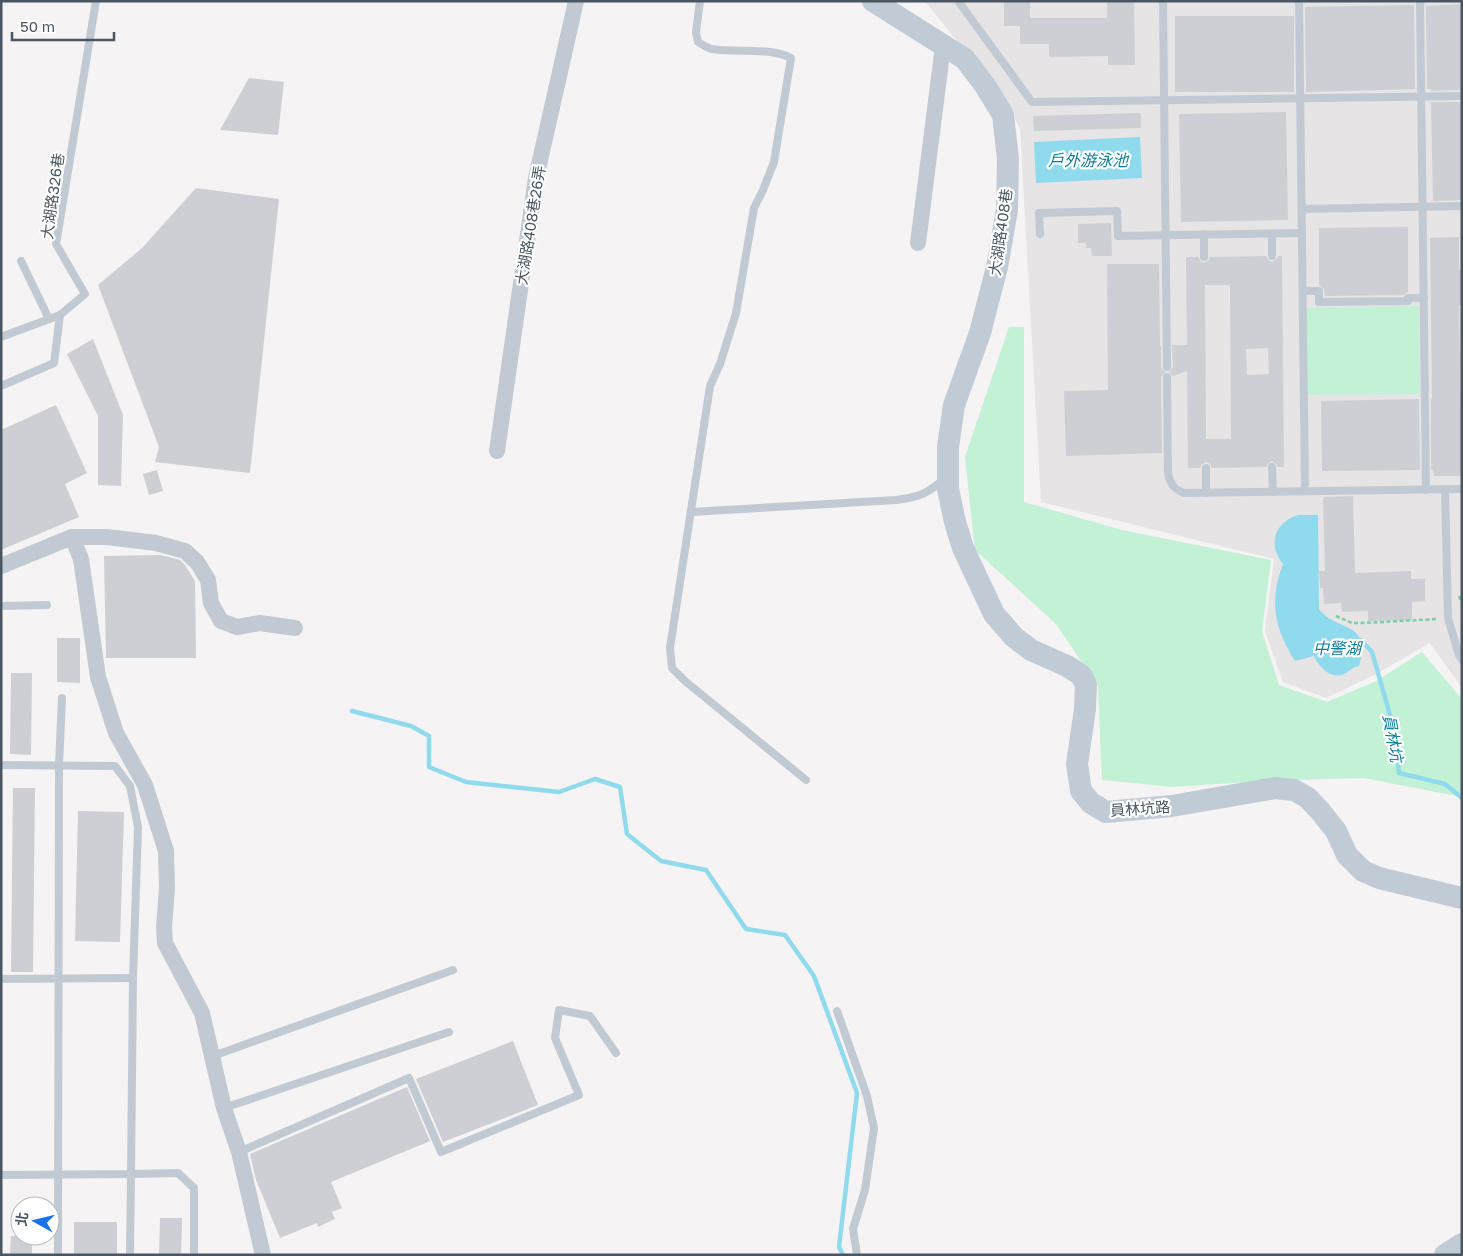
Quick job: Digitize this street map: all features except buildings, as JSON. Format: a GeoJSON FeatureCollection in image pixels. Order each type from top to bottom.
{"type":"FeatureCollection","features":[{"type":"Feature","properties":{"kind":"street","name":"大湖路408巷26弄"},"geometry":{"type":"LineString","coordinates":[[497,451],[536,178],[576,1]]}},
{"type":"Feature","properties":{"kind":"street","name":"大湖路408巷"},"geometry":{"type":"LineString","coordinates":[[873,1],[964,60],[986,86],[1003,115],[1008,159],[1007,210],[997,267],[980,333],[954,404],[948,447],[948,483]]}},
{"type":"Feature","properties":{"kind":"street"},"geometry":{"type":"LineString","coordinates":[[918,243],[943,46]]}},
{"type":"Feature","properties":{"kind":"street","name":"員林坑路"},"geometry":{"type":"LineString","coordinates":[[948,483],[955,522],[963,548],[994,614],[1014,637],[1031,650],[1067,666],[1081,675],[1086,685],[1085,708],[1077,764],[1081,791],[1091,803],[1106,812],[1126,811],[1172,806],[1274,788],[1294,790],[1308,798],[1321,812],[1336,831],[1347,855],[1363,871],[1379,878],[1462,898]]}},
{"type":"Feature","properties":{"kind":"street"},"geometry":{"type":"LineString","coordinates":[[1,566],[72,537],[107,537],[156,543],[185,551],[197,562],[208,580],[211,603],[221,621],[238,627],[260,623],[295,628]]}},
{"type":"Feature","properties":{"kind":"street"},"geometry":{"type":"LineString","coordinates":[[72,537],[81,560],[98,677],[116,733],[145,785],[166,852],[168,888],[164,927],[165,943],[202,1013],[224,1108],[239,1152],[263,1255]]}},
{"type":"Feature","properties":{"kind":"street"},"geometry":{"type":"LineString","coordinates":[[1445,1255],[1462,1244]]}},
{"type":"Feature","properties":{"kind":"lane","name":"大湖路326巷"},"geometry":{"type":"LineString","coordinates":[[1,337],[60,314],[85,294],[56,244],[96,1]]}},
{"type":"Feature","properties":{"kind":"lane"},"geometry":{"type":"LineString","coordinates":[[700,1],[696,32],[698,42],[711,48],[785,55],[791,58],[774,162],[754,208],[736,313],[720,364],[710,386],[670,648],[672,668],[685,681],[806,780]]}},
{"type":"Feature","properties":{"kind":"lane"},"geometry":{"type":"LineString","coordinates":[[958,1],[1032,102],[1462,96]]}},
{"type":"Feature","properties":{"kind":"lane"},"geometry":{"type":"LineString","coordinates":[[1162,1],[1167,367]]}},
{"type":"Feature","properties":{"kind":"lane"},"geometry":{"type":"LineString","coordinates":[[1299,1],[1306,492]]}},
{"type":"Feature","properties":{"kind":"lane"},"geometry":{"type":"LineString","coordinates":[[1420,1],[1426,490]]}},
{"type":"Feature","properties":{"kind":"lane"},"geometry":{"type":"LineString","coordinates":[[1302,209],[1462,206]]}},
{"type":"Feature","properties":{"kind":"lane"},"geometry":{"type":"LineString","coordinates":[[1040,234],[1039,213],[1117,211],[1118,236],[1302,233]]}},
{"type":"Feature","properties":{"kind":"lane"},"geometry":{"type":"LineString","coordinates":[[1204,234],[1204,257]]}},
{"type":"Feature","properties":{"kind":"lane"},"geometry":{"type":"LineString","coordinates":[[1272,234],[1272,256]]}},
{"type":"Feature","properties":{"kind":"lane"},"geometry":{"type":"LineString","coordinates":[[22,261],[48,319]]}},
{"type":"Feature","properties":{"kind":"lane"},"geometry":{"type":"LineString","coordinates":[[1303,291],[1319,291],[1319,302],[1408,301],[1408,298],[1424,298]]}},
{"type":"Feature","properties":{"kind":"lane"},"geometry":{"type":"LineString","coordinates":[[1,386],[54,363],[60,314]]}},
{"type":"Feature","properties":{"kind":"lane"},"geometry":{"type":"LineString","coordinates":[[1167,377],[1168,473],[1177,491],[1184,493],[1206,493],[1462,489]]}},
{"type":"Feature","properties":{"kind":"lane"},"geometry":{"type":"LineString","coordinates":[[1272,467],[1272,492]]}},
{"type":"Feature","properties":{"kind":"lane"},"geometry":{"type":"LineString","coordinates":[[1206,468],[1206,493]]}},
{"type":"Feature","properties":{"kind":"lane"},"geometry":{"type":"LineString","coordinates":[[690,512],[911,498],[918,497],[948,483]]}},
{"type":"Feature","properties":{"kind":"lane"},"geometry":{"type":"LineString","coordinates":[[1445,489],[1448,618],[1462,660]]}},
{"type":"Feature","properties":{"kind":"lane"},"geometry":{"type":"LineString","coordinates":[[1,606],[47,605]]}},
{"type":"Feature","properties":{"kind":"lane"},"geometry":{"type":"LineString","coordinates":[[58,1255],[59,766],[62,698]]}},
{"type":"Feature","properties":{"kind":"lane"},"geometry":{"type":"LineString","coordinates":[[1,765],[114,766],[130,786],[138,827],[133,978],[130,1255]]}},
{"type":"Feature","properties":{"kind":"lane"},"geometry":{"type":"LineString","coordinates":[[213,1056],[453,970]]}},
{"type":"Feature","properties":{"kind":"lane"},"geometry":{"type":"LineString","coordinates":[[1,979],[133,978]]}},
{"type":"Feature","properties":{"kind":"lane"},"geometry":{"type":"LineString","coordinates":[[239,1152],[409,1078],[441,1152],[579,1095],[555,1038],[559,1010],[590,1016],[616,1053]]}},
{"type":"Feature","properties":{"kind":"lane"},"geometry":{"type":"LineString","coordinates":[[837,1011],[867,1096],[874,1128],[865,1190],[853,1229],[857,1255]]}},
{"type":"Feature","properties":{"kind":"lane"},"geometry":{"type":"LineString","coordinates":[[224,1108],[449,1032]]}},
{"type":"Feature","properties":{"kind":"lane"},"geometry":{"type":"LineString","coordinates":[[1,1175],[178,1173],[194,1188],[194,1255]]}},
{"type":"Feature","properties":{"kind":"path"},"geometry":{"type":"LineString","coordinates":[[1336,616],[1352,622],[1364,623],[1448,618]]}},
{"type":"Feature","properties":{"kind":"shaded area"},"geometry":{"type":"Polygon","coordinates":[[[925,1],[1462,1],[1462,688],[1430,643],[1374,675],[1326,698],[1283,682],[1265,631],[1274,559],[1041,502],[1020,129],[1008,104],[925,1]]]}},
{"type":"Feature","properties":{"kind":"green space"},"geometry":{"type":"Polygon","coordinates":[[[1419,306],[1420,394],[1307,395],[1306,308],[1419,306]]]}},
{"type":"Feature","properties":{"kind":"green space"},"geometry":{"type":"Polygon","coordinates":[[[1009,327],[1024,327],[1024,502],[1122,530],[1271,560],[1262,631],[1279,685],[1327,702],[1376,681],[1422,652],[1462,699],[1462,797],[1364,778],[1262,781],[1172,787],[1102,780],[1098,686],[1056,624],[975,550],[965,457],[1009,327]]]}},
{"type":"Feature","properties":{"kind":"water","name":"戶外游泳池"},"geometry":{"type":"Polygon","coordinates":[[[1140,137],[1142,178],[1036,183],[1034,142],[1140,137]]]}},
{"type":"Feature","properties":{"kind":"water","name":"中警湖"},"geometry":{"type":"Polygon","coordinates":[[[1298,515],[1318,515],[1319,609],[1326,616],[1351,629],[1361,641],[1362,651],[1359,666],[1342,675],[1328,673],[1321,667],[1314,656],[1295,661],[1278,626],[1275,602],[1283,564],[1275,549],[1276,535],[1284,523],[1298,515]]]}},
{"type":"Feature","properties":{"kind":"waterway","name":"員林坑"},"geometry":{"type":"LineString","coordinates":[[1361,640],[1372,652],[1394,729],[1399,773],[1445,784],[1462,798]]}},
{"type":"Feature","properties":{"kind":"waterway"},"geometry":{"type":"LineString","coordinates":[[352,711],[411,726],[429,736],[429,767],[466,782],[559,792],[595,779],[620,787],[627,834],[661,861],[706,870],[746,929],[785,935],[814,976],[857,1093],[839,1247],[843,1255]]}}]}
